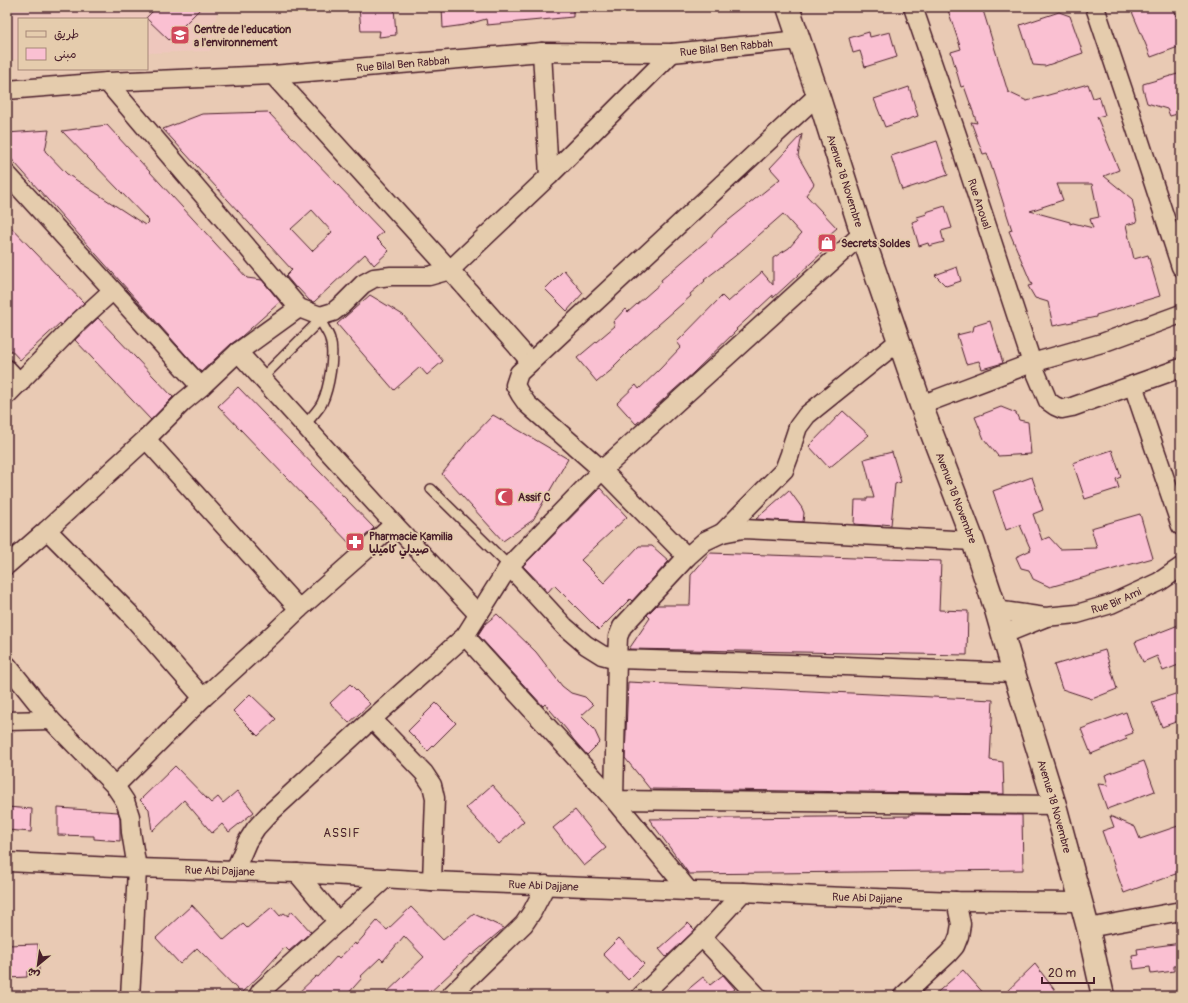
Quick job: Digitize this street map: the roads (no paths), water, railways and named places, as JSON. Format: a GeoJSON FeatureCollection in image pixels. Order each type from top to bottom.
{"type":"FeatureCollection","features":[{"type":"Feature","properties":{"kind":"street","name":"Avenue 18 Novembre"},"geometry":{"type":"LineString","coordinates":[[788,7],[818,95],[862,234],[921,404],[973,541],[1004,634],[1014,673],[1055,805],[1088,928],[1103,996]]}},
{"type":"Feature","properties":{"kind":"street","name":"Rue Anoual"},"geometry":{"type":"LineString","coordinates":[[912,7],[959,142],[1032,363],[1048,401],[1062,409],[1072,407],[1133,385]]}},
{"type":"Feature","properties":{"kind":"street"},"geometry":{"type":"LineString","coordinates":[[1095,7],[1181,267]]}},
{"type":"Feature","properties":{"kind":"street","name":"Rue Bilal Ben Rabbah"},"geometry":{"type":"LineString","coordinates":[[7,90],[107,82],[273,75],[542,52],[672,53],[799,40]]}},
{"type":"Feature","properties":{"kind":"street"},"geometry":{"type":"LineString","coordinates":[[542,52],[549,176]]}},
{"type":"Feature","properties":{"kind":"street"},"geometry":{"type":"LineString","coordinates":[[107,82],[299,308],[320,318],[333,312],[344,304],[363,284],[374,278],[391,276],[428,276],[450,270],[549,176],[672,53]]}},
{"type":"Feature","properties":{"kind":"street"},"geometry":{"type":"LineString","coordinates":[[273,75],[450,270],[530,361]]}},
{"type":"Feature","properties":{"kind":"street"},"geometry":{"type":"LineString","coordinates":[[687,557],[602,470],[527,404],[515,385],[516,379],[518,372],[818,95]]}},
{"type":"Feature","properties":{"kind":"street"},"geometry":{"type":"LineString","coordinates":[[7,174],[201,387]]}},
{"type":"Feature","properties":{"kind":"street"},"geometry":{"type":"LineString","coordinates":[[235,870],[247,842],[256,828],[268,815],[372,719],[465,636],[509,566],[602,470],[862,234]]}},
{"type":"Feature","properties":{"kind":"street"},"geometry":{"type":"LineString","coordinates":[[7,369],[13,389],[76,324],[112,291]]}},
{"type":"Feature","properties":{"kind":"street"},"geometry":{"type":"LineString","coordinates":[[7,565],[146,439],[183,402],[238,352],[299,308]]}},
{"type":"Feature","properties":{"kind":"street"},"geometry":{"type":"LineString","coordinates":[[921,404],[1032,363],[1102,343],[1181,314]]}},
{"type":"Feature","properties":{"kind":"street"},"geometry":{"type":"LineString","coordinates":[[722,533],[784,470],[798,427],[807,415],[899,341]]}},
{"type":"Feature","properties":{"kind":"street"},"geometry":{"type":"LineString","coordinates":[[238,352],[478,614]]}},
{"type":"Feature","properties":{"kind":"street"},"geometry":{"type":"LineString","coordinates":[[1181,368],[1133,385],[1181,526]]}},
{"type":"Feature","properties":{"kind":"street"},"geometry":{"type":"LineString","coordinates":[[146,439],[298,609]]}},
{"type":"Feature","properties":{"kind":"street"},"geometry":{"type":"LineString","coordinates":[[115,786],[203,698],[298,609],[394,524]]}},
{"type":"Feature","properties":{"kind":"street"},"geometry":{"type":"LineString","coordinates":[[614,800],[618,637],[622,627],[687,557],[705,541],[722,533],[743,529],[973,541]]}},
{"type":"Feature","properties":{"kind":"street"},"geometry":{"type":"LineString","coordinates":[[47,530],[128,612],[203,698]]}},
{"type":"Feature","properties":{"kind":"street"},"geometry":{"type":"LineString","coordinates":[[509,566],[564,626],[586,645],[602,655],[618,660],[821,665],[1014,673]]}},
{"type":"Feature","properties":{"kind":"street","name":"Rue Bir Ami"},"geometry":{"type":"LineString","coordinates":[[996,610],[1045,617],[1077,614],[1111,604],[1159,582],[1181,567]]}},
{"type":"Feature","properties":{"kind":"street","name":"Rue Bir Ami"},"geometry":{"type":"LineString","coordinates":[[1004,634],[1045,617]]}},
{"type":"Feature","properties":{"kind":"street"},"geometry":{"type":"LineString","coordinates":[[465,636],[614,800],[690,891]]}},
{"type":"Feature","properties":{"kind":"street"},"geometry":{"type":"LineString","coordinates":[[7,665],[51,720],[115,786],[124,801],[130,816],[136,868],[130,996]]}},
{"type":"Feature","properties":{"kind":"street"},"geometry":{"type":"LineString","coordinates":[[372,719],[424,773],[432,785],[435,798],[432,881]]}},
{"type":"Feature","properties":{"kind":"street"},"geometry":{"type":"LineString","coordinates":[[7,722],[51,720]]}},
{"type":"Feature","properties":{"kind":"street"},"geometry":{"type":"LineString","coordinates":[[614,800],[1055,805]]}},
{"type":"Feature","properties":{"kind":"street","name":"Rue Abi Dajjane"},"geometry":{"type":"LineString","coordinates":[[7,862],[136,868],[235,870],[432,881],[820,896],[956,901],[1081,902]]}},
{"type":"Feature","properties":{"kind":"street"},"geometry":{"type":"LineString","coordinates":[[298,873],[338,922]]}},
{"type":"Feature","properties":{"kind":"street"},"geometry":{"type":"LineString","coordinates":[[258,996],[261,991],[386,878]]}},
{"type":"Feature","properties":{"kind":"street"},"geometry":{"type":"LineString","coordinates":[[450,996],[524,924],[546,885]]}},
{"type":"Feature","properties":{"kind":"street"},"geometry":{"type":"LineString","coordinates":[[641,996],[702,937],[743,892]]}},
{"type":"Feature","properties":{"kind":"street"},"geometry":{"type":"LineString","coordinates":[[913,993],[955,946],[959,936],[961,924],[956,901]]}},
{"type":"Feature","properties":{"kind":"street"},"geometry":{"type":"LineString","coordinates":[[1088,928],[1181,912]]}},
{"type":"Feature","properties":{"kind":"street"},"geometry":{"type":"LineString","coordinates":[[702,937],[757,996]]}},
{"type":"Feature","properties":{"kind":"lane"},"geometry":{"type":"LineString","coordinates":[[262,378],[320,318],[331,340],[332,361],[328,384],[321,404],[305,425]]}},
{"type":"Feature","properties":{"kind":"lane"},"geometry":{"type":"LineString","coordinates":[[431,489],[509,566]]}},
{"type":"Feature","properties":{"kind":"place","name":"Centre de l'education a l'environnement"},"geometry":{"type":"Point","coordinates":[180,35]}},
{"type":"Feature","properties":{"kind":"place","name":"Secrets Soldes"},"geometry":{"type":"Point","coordinates":[827,243]}},
{"type":"Feature","properties":{"kind":"place","name":"Assif C"},"geometry":{"type":"Point","coordinates":[504,497]}},
{"type":"Feature","properties":{"kind":"place","name":"Pharmacie Kamilia صيدلي كاميليا"},"geometry":{"type":"Point","coordinates":[355,542]}},
{"type":"Feature","properties":{"kind":"district","name":"ASSIF"},"geometry":{"type":"Point","coordinates":[342,833]}}]}
